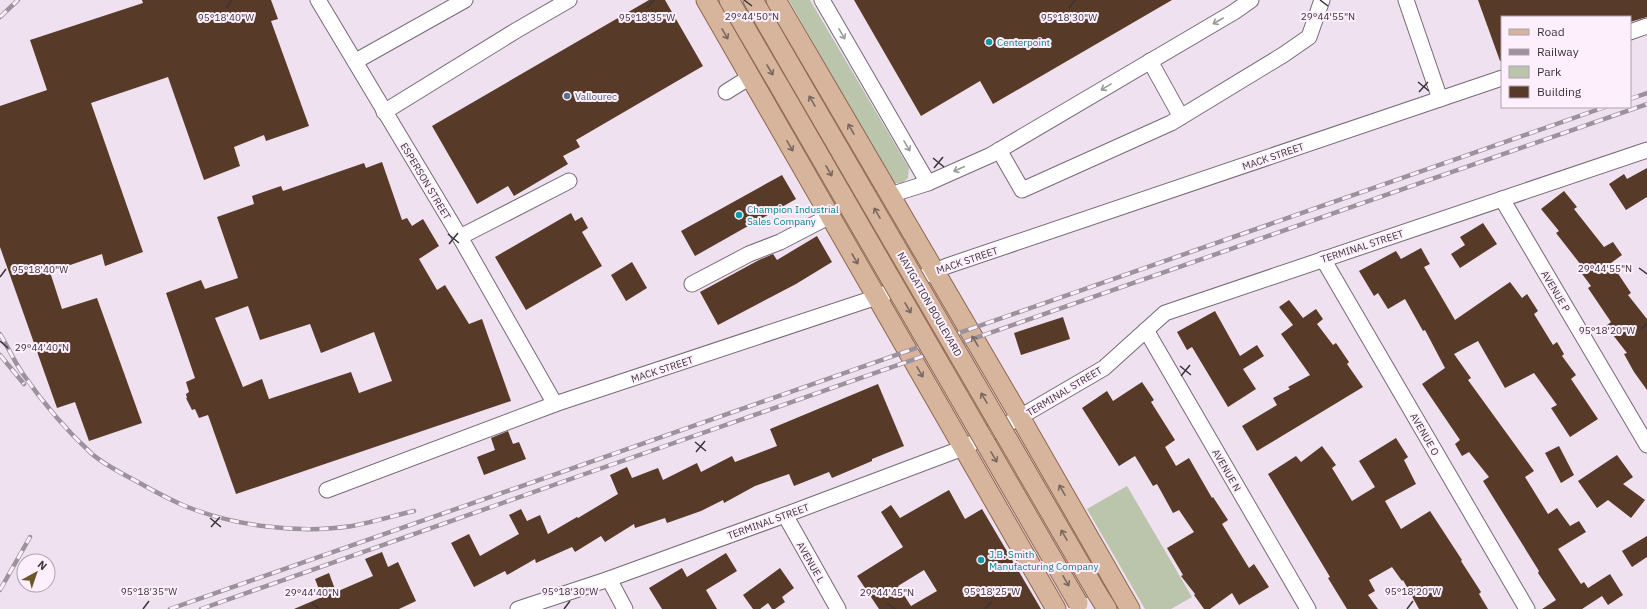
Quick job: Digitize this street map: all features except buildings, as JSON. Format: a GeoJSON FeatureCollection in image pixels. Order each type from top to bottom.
{"type":"FeatureCollection","features":[{"type":"Feature","properties":{"kind":"main road"},"geometry":{"type":"LineString","coordinates":[[706,0],[1056,609]]}},
{"type":"Feature","properties":{"kind":"main road","name":"NAVIGATION BOULEVARD"},"geometry":{"type":"LineString","coordinates":[[729,0],[1080,606]]}},
{"type":"Feature","properties":{"kind":"main road","name":"NAVIGATION BOULEVARD"},"geometry":{"type":"LineString","coordinates":[[753,0],[1107,609]]}},
{"type":"Feature","properties":{"kind":"main road"},"geometry":{"type":"LineString","coordinates":[[776,0],[1020,417],[1130,609]]}},
{"type":"Feature","properties":{"kind":"street","name":"ESPERSON STREET"},"geometry":{"type":"LineString","coordinates":[[318,0],[356,61],[384,112],[460,237],[556,404]]}},
{"type":"Feature","properties":{"kind":"street"},"geometry":{"type":"LineString","coordinates":[[356,61],[465,0]]}},
{"type":"Feature","properties":{"kind":"street"},"geometry":{"type":"LineString","coordinates":[[384,112],[517,30],[569,0]]}},
{"type":"Feature","properties":{"kind":"street"},"geometry":{"type":"LineString","coordinates":[[822,0],[928,183]]}},
{"type":"Feature","properties":{"kind":"street"},"geometry":{"type":"LineString","coordinates":[[890,195],[928,183],[999,150],[1251,0]]}},
{"type":"Feature","properties":{"kind":"street"},"geometry":{"type":"LineString","coordinates":[[999,150],[1022,190],[1172,123],[1309,38],[1322,0]]}},
{"type":"Feature","properties":{"kind":"street"},"geometry":{"type":"LineString","coordinates":[[1406,0],[1440,99]]}},
{"type":"Feature","properties":{"kind":"street"},"geometry":{"type":"LineString","coordinates":[[1631,32],[1647,26]]}},
{"type":"Feature","properties":{"kind":"street"},"geometry":{"type":"LineString","coordinates":[[1150,61],[1181,117]]}},
{"type":"Feature","properties":{"kind":"street"},"geometry":{"type":"LineString","coordinates":[[726,92],[750,77]]}},
{"type":"Feature","properties":{"kind":"street","name":"MACK STREET"},"geometry":{"type":"LineString","coordinates":[[327,490],[556,404],[877,297],[934,271],[1501,78]]}},
{"type":"Feature","properties":{"kind":"street","name":"TERMINAL STREET"},"geometry":{"type":"LineString","coordinates":[[518,609],[609,579],[963,448],[1104,368],[1165,313],[1647,150]]}},
{"type":"Feature","properties":{"kind":"street"},"geometry":{"type":"LineString","coordinates":[[460,237],[569,181]]}},
{"type":"Feature","properties":{"kind":"street","name":"AVENUE P"},"geometry":{"type":"LineString","coordinates":[[1502,199],[1647,445]]}},
{"type":"Feature","properties":{"kind":"street"},"geometry":{"type":"LineString","coordinates":[[692,284],[749,254],[780,242],[830,216]]}},
{"type":"Feature","properties":{"kind":"street","name":"AVENUE O"},"geometry":{"type":"LineString","coordinates":[[1323,259],[1527,609]]}},
{"type":"Feature","properties":{"kind":"street","name":"AVENUE N"},"geometry":{"type":"LineString","coordinates":[[1146,330],[1308,609]]}},
{"type":"Feature","properties":{"kind":"street","name":"AVENUE L"},"geometry":{"type":"LineString","coordinates":[[785,515],[838,609]]}},
{"type":"Feature","properties":{"kind":"street"},"geometry":{"type":"LineString","coordinates":[[609,579],[625,609]]}},
{"type":"Feature","properties":{"kind":"green space"},"geometry":{"type":"Polygon","coordinates":[[[789,0],[810,0],[909,168],[908,178],[902,183],[893,183],[789,0]]]}},
{"type":"Feature","properties":{"kind":"green space"},"geometry":{"type":"Polygon","coordinates":[[[1127,486],[1192,597],[1171,609],[1145,609],[1087,509],[1127,486]]]}},
{"type":"Feature","properties":{"kind":"railway"},"geometry":{"type":"LineString","coordinates":[[0,17],[18,0]]}},
{"type":"Feature","properties":{"kind":"railway"},"geometry":{"type":"LineString","coordinates":[[1631,99],[1647,93]]}},
{"type":"Feature","properties":{"kind":"railway"},"geometry":{"type":"LineString","coordinates":[[201,609],[1647,104]]}},
{"type":"Feature","properties":{"kind":"railway"},"geometry":{"type":"LineString","coordinates":[[170,609],[1602,108]]}},
{"type":"Feature","properties":{"kind":"railway"},"geometry":{"type":"LineString","coordinates":[[0,334],[20,369],[39,395],[55,416],[82,445],[102,462],[185,506],[224,519],[245,523],[311,529],[352,526],[414,511]]}},
{"type":"Feature","properties":{"kind":"railway"},"geometry":{"type":"LineString","coordinates":[[0,355],[24,384]]}},
{"type":"Feature","properties":{"kind":"railway"},"geometry":{"type":"LineString","coordinates":[[0,590],[30,537]]}},
{"type":"Feature","properties":{"kind":"place","name":"Centerpoint"},"geometry":{"type":"Point","coordinates":[989,42]}},
{"type":"Feature","properties":{"kind":"place","name":"Vallourec"},"geometry":{"type":"Point","coordinates":[567,96]}},
{"type":"Feature","properties":{"kind":"place","name":"Champion Industrial Sales Company"},"geometry":{"type":"Point","coordinates":[739,215]}},
{"type":"Feature","properties":{"kind":"place","name":"J.B. Smith Manufacturing Company"},"geometry":{"type":"Point","coordinates":[981,560]}}]}
